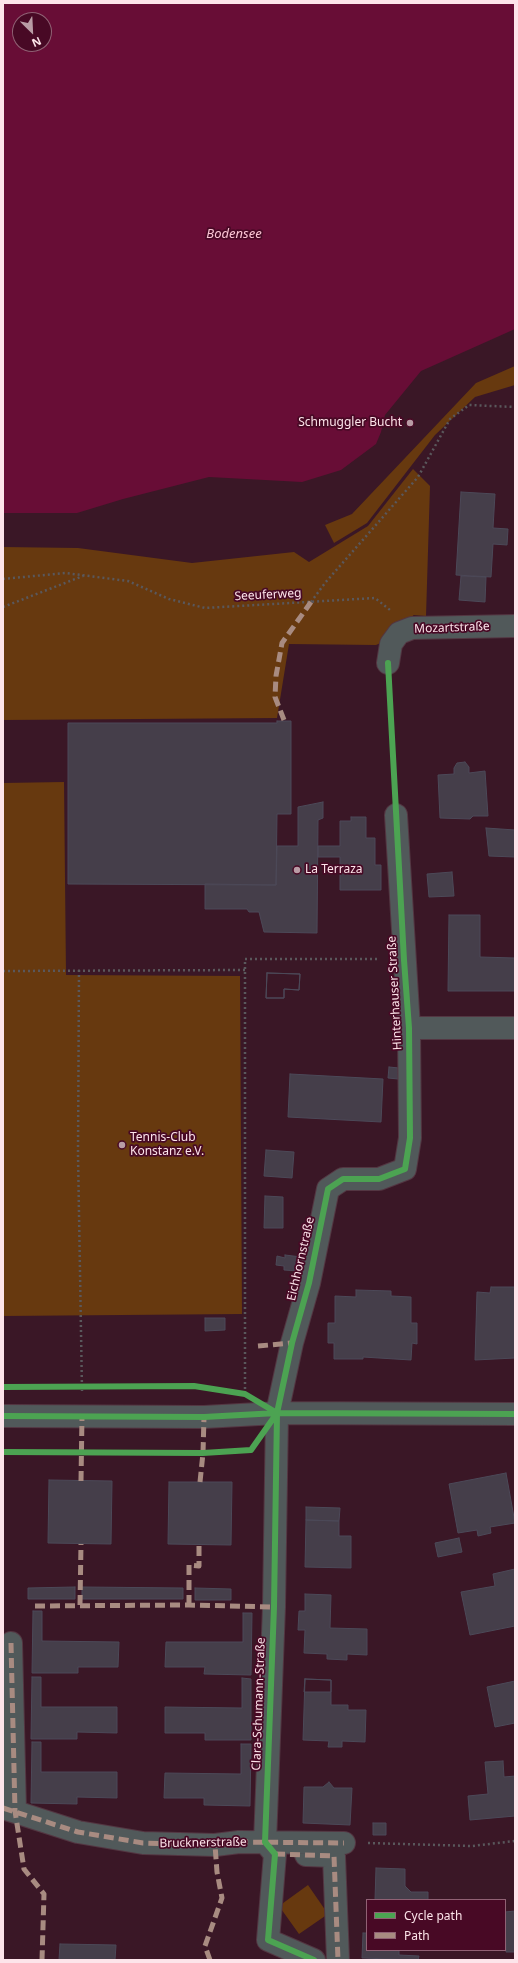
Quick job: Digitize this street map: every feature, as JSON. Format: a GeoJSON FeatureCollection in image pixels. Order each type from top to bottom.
{"type":"FeatureCollection","features":[{"type":"Feature","properties":{"kind":"street","name":"Mozartstraße"},"geometry":{"type":"LineString","coordinates":[[388,663],[391,644],[400,633],[412,628],[515,626]]}},
{"type":"Feature","properties":{"kind":"street","name":"Hinterhauser Straße"},"geometry":{"type":"LineString","coordinates":[[396,815],[409,1028],[410,1138],[405,1169]]}},
{"type":"Feature","properties":{"kind":"street","name":"Hinterhauser Straße"},"geometry":{"type":"LineString","coordinates":[[409,1028],[515,1028]]}},
{"type":"Feature","properties":{"kind":"street","name":"Eichhornstraße"},"geometry":{"type":"LineString","coordinates":[[277,1413],[292,1343],[309,1283],[328,1189],[343,1179],[379,1179],[405,1169]]}},
{"type":"Feature","properties":{"kind":"street"},"geometry":{"type":"LineString","coordinates":[[3,1416],[204,1417],[277,1413],[515,1414]]}},
{"type":"Feature","properties":{"kind":"street","name":"Clara-Schumann-Straße"},"geometry":{"type":"LineString","coordinates":[[277,1413],[268,1940],[314,1960]]}},
{"type":"Feature","properties":{"kind":"street","name":"Brucknerstraße"},"geometry":{"type":"LineString","coordinates":[[11,1643],[9,1809],[78,1832],[143,1843],[215,1844],[270,1848],[344,1843]]}},
{"type":"Feature","properties":{"kind":"street"},"geometry":{"type":"LineString","coordinates":[[270,1848],[334,1856],[338,1960]]}},
{"type":"Feature","properties":{"kind":"path"},"geometry":{"type":"LineString","coordinates":[[3,607],[83,575]]}},
{"type":"Feature","properties":{"kind":"path"},"geometry":{"type":"LineString","coordinates":[[311,602],[375,598],[412,628]]}},
{"type":"Feature","properties":{"kind":"path"},"geometry":{"type":"LineString","coordinates":[[246,1394],[245,959],[404,960]]}},
{"type":"Feature","properties":{"kind":"path"},"geometry":{"type":"LineString","coordinates":[[79,970],[78,1154],[82,1416]]}},
{"type":"Feature","properties":{"kind":"path"},"geometry":{"type":"LineString","coordinates":[[3,971],[245,970]]}},
{"type":"Feature","properties":{"kind":"path"},"geometry":{"type":"LineString","coordinates":[[344,1843],[472,1846],[515,1842]]}},
{"type":"Feature","properties":{"kind":"shaded area"},"geometry":{"type":"Polygon","coordinates":[[[515,366],[515,385],[475,397],[435,435],[367,523],[334,543],[325,525],[352,514],[476,383],[515,366]]]}},
{"type":"Feature","properties":{"kind":"shaded area"},"geometry":{"type":"Polygon","coordinates":[[[413,469],[430,486],[426,616],[413,615],[418,627],[376,645],[289,644],[277,718],[3,720],[3,547],[78,548],[192,563],[294,552],[309,562],[368,526],[413,469]]]}},
{"type":"Feature","properties":{"kind":"shaded area","name":"Tennis-Club Konstanz e.V."},"geometry":{"type":"Polygon","coordinates":[[[64,782],[66,975],[240,976],[242,1314],[3,1316],[3,783],[64,782]]]}},
{"type":"Feature","properties":{"kind":"shaded area"},"geometry":{"type":"Polygon","coordinates":[[[308,1885],[328,1914],[299,1934],[279,1906],[308,1885]]]}},
{"type":"Feature","properties":{"kind":"water","name":"Bodensee"},"geometry":{"type":"Polygon","coordinates":[[[3,3],[515,3],[515,329],[421,371],[385,415],[381,432],[376,444],[341,470],[302,482],[209,477],[123,499],[77,513],[3,513],[3,3]]]}},
{"type":"Feature","properties":{"kind":"building"},"geometry":{"type":"Polygon","coordinates":[[[461,492],[495,494],[493,528],[508,529],[507,545],[493,544],[491,577],[456,575],[461,492]]]}},
{"type":"Feature","properties":{"kind":"building"},"geometry":{"type":"Polygon","coordinates":[[[461,576],[486,577],[485,602],[459,600],[461,576]]]}},
{"type":"Feature","properties":{"kind":"building"},"geometry":{"type":"Polygon","coordinates":[[[277,721],[291,721],[291,814],[277,814],[276,885],[68,884],[68,723],[277,723],[277,721]]]}},
{"type":"Feature","properties":{"kind":"building"},"geometry":{"type":"Polygon","coordinates":[[[465,762],[469,767],[469,773],[485,771],[488,816],[473,816],[470,819],[440,818],[438,775],[454,774],[454,768],[457,763],[465,762]]]}},
{"type":"Feature","properties":{"kind":"building","name":"La Terraza"},"geometry":{"type":"Polygon","coordinates":[[[323,802],[323,818],[318,820],[317,933],[264,932],[259,912],[249,912],[247,909],[205,909],[205,884],[276,885],[277,846],[298,846],[298,807],[323,802]]]}},
{"type":"Feature","properties":{"kind":"building"},"geometry":{"type":"Polygon","coordinates":[[[351,817],[366,817],[366,838],[375,838],[375,865],[381,865],[381,890],[340,890],[340,857],[318,857],[318,846],[340,846],[340,821],[351,821],[351,817]]]}},
{"type":"Feature","properties":{"kind":"building"},"geometry":{"type":"Polygon","coordinates":[[[486,828],[515,830],[515,857],[489,856],[486,828]]]}},
{"type":"Feature","properties":{"kind":"building"},"geometry":{"type":"Polygon","coordinates":[[[452,872],[454,896],[429,897],[427,874],[452,872]]]}},
{"type":"Feature","properties":{"kind":"building"},"geometry":{"type":"Polygon","coordinates":[[[449,915],[480,915],[480,957],[515,958],[515,991],[448,991],[449,915]]]}},
{"type":"Feature","properties":{"kind":"building"},"geometry":{"type":"Polygon","coordinates":[[[267,973],[300,974],[299,990],[284,989],[284,998],[266,998],[267,973]]]}},
{"type":"Feature","properties":{"kind":"building"},"geometry":{"type":"Polygon","coordinates":[[[267,973],[300,974],[299,990],[284,989],[284,998],[266,998],[267,973]]]}},
{"type":"Feature","properties":{"kind":"building"},"geometry":{"type":"Polygon","coordinates":[[[389,1067],[399,1068],[398,1079],[388,1078],[389,1067]]]}},
{"type":"Feature","properties":{"kind":"building"},"geometry":{"type":"Polygon","coordinates":[[[290,1074],[383,1079],[381,1122],[288,1117],[290,1074]]]}},
{"type":"Feature","properties":{"kind":"building"},"geometry":{"type":"Polygon","coordinates":[[[266,1150],[294,1152],[292,1178],[264,1176],[266,1150]]]}},
{"type":"Feature","properties":{"kind":"building"},"geometry":{"type":"Polygon","coordinates":[[[265,1196],[283,1197],[283,1228],[264,1228],[265,1196]]]}},
{"type":"Feature","properties":{"kind":"building"},"geometry":{"type":"Polygon","coordinates":[[[285,1255],[301,1257],[299,1271],[284,1270],[284,1266],[276,1265],[277,1256],[285,1258],[285,1255]]]}},
{"type":"Feature","properties":{"kind":"building"},"geometry":{"type":"Polygon","coordinates":[[[491,1287],[515,1287],[515,1358],[475,1360],[477,1292],[490,1293],[491,1287]]]}},
{"type":"Feature","properties":{"kind":"building"},"geometry":{"type":"Polygon","coordinates":[[[356,1290],[391,1291],[391,1296],[411,1297],[411,1323],[417,1323],[417,1344],[412,1343],[411,1360],[363,1357],[363,1359],[334,1359],[334,1343],[328,1343],[328,1323],[335,1323],[335,1296],[356,1297],[356,1290]]]}},
{"type":"Feature","properties":{"kind":"building"},"geometry":{"type":"Polygon","coordinates":[[[205,1318],[225,1318],[225,1330],[205,1331],[205,1318]]]}},
{"type":"Feature","properties":{"kind":"building"},"geometry":{"type":"Polygon","coordinates":[[[506,1473],[515,1523],[490,1527],[491,1533],[478,1536],[477,1530],[458,1533],[449,1484],[506,1473]]]}},
{"type":"Feature","properties":{"kind":"building"},"geometry":{"type":"Polygon","coordinates":[[[49,1480],[112,1481],[111,1544],[48,1543],[49,1480]]]}},
{"type":"Feature","properties":{"kind":"building"},"geometry":{"type":"Polygon","coordinates":[[[169,1482],[232,1482],[231,1545],[168,1544],[169,1482]]]}},
{"type":"Feature","properties":{"kind":"building"},"geometry":{"type":"Polygon","coordinates":[[[306,1507],[340,1508],[339,1521],[306,1520],[306,1507]]]}},
{"type":"Feature","properties":{"kind":"building"},"geometry":{"type":"Polygon","coordinates":[[[306,1520],[339,1521],[339,1536],[351,1536],[351,1568],[305,1567],[306,1520]]]}},
{"type":"Feature","properties":{"kind":"building"},"geometry":{"type":"Polygon","coordinates":[[[459,1538],[462,1552],[438,1557],[435,1543],[459,1538]]]}},
{"type":"Feature","properties":{"kind":"building"},"geometry":{"type":"Polygon","coordinates":[[[515,1569],[515,1626],[470,1635],[461,1592],[495,1586],[493,1574],[515,1569]]]}},
{"type":"Feature","properties":{"kind":"building"},"geometry":{"type":"Polygon","coordinates":[[[75,1587],[75,1599],[28,1599],[28,1588],[75,1587]]]}},
{"type":"Feature","properties":{"kind":"building"},"geometry":{"type":"Polygon","coordinates":[[[82,1587],[183,1588],[183,1599],[82,1599],[82,1587]]]}},
{"type":"Feature","properties":{"kind":"building"},"geometry":{"type":"Polygon","coordinates":[[[195,1588],[231,1589],[231,1600],[195,1600],[195,1588]]]}},
{"type":"Feature","properties":{"kind":"building"},"geometry":{"type":"Polygon","coordinates":[[[305,1594],[331,1595],[330,1628],[367,1629],[367,1655],[347,1654],[347,1660],[327,1659],[327,1654],[304,1653],[305,1630],[298,1630],[299,1611],[305,1611],[305,1594]]]}},
{"type":"Feature","properties":{"kind":"building"},"geometry":{"type":"Polygon","coordinates":[[[33,1611],[42,1611],[42,1641],[119,1642],[118,1667],[78,1667],[78,1673],[32,1673],[33,1611]]]}},
{"type":"Feature","properties":{"kind":"building"},"geometry":{"type":"Polygon","coordinates":[[[243,1613],[252,1613],[251,1675],[204,1674],[205,1667],[165,1667],[166,1642],[243,1642],[243,1613]]]}},
{"type":"Feature","properties":{"kind":"building"},"geometry":{"type":"Polygon","coordinates":[[[32,1677],[41,1677],[41,1707],[117,1707],[117,1733],[77,1732],[77,1739],[31,1739],[32,1677]]]}},
{"type":"Feature","properties":{"kind":"building"},"geometry":{"type":"Polygon","coordinates":[[[242,1678],[251,1679],[251,1740],[205,1740],[205,1733],[165,1733],[165,1707],[242,1708],[242,1678]]]}},
{"type":"Feature","properties":{"kind":"building"},"geometry":{"type":"Polygon","coordinates":[[[305,1679],[331,1680],[331,1692],[304,1692],[305,1679]]]}},
{"type":"Feature","properties":{"kind":"building"},"geometry":{"type":"Polygon","coordinates":[[[305,1679],[331,1680],[331,1705],[348,1705],[348,1710],[366,1710],[365,1742],[342,1741],[342,1747],[328,1747],[329,1741],[303,1740],[305,1679]]]}},
{"type":"Feature","properties":{"kind":"building"},"geometry":{"type":"Polygon","coordinates":[[[515,1681],[515,1723],[495,1727],[487,1687],[515,1681]]]}},
{"type":"Feature","properties":{"kind":"building"},"geometry":{"type":"Polygon","coordinates":[[[32,1742],[41,1742],[41,1772],[117,1772],[117,1798],[77,1797],[77,1804],[31,1803],[32,1742]]]}},
{"type":"Feature","properties":{"kind":"building"},"geometry":{"type":"Polygon","coordinates":[[[241,1744],[251,1744],[250,1806],[204,1805],[204,1798],[164,1798],[165,1773],[241,1774],[241,1744]]]}},
{"type":"Feature","properties":{"kind":"building"},"geometry":{"type":"Polygon","coordinates":[[[503,1761],[504,1777],[515,1776],[515,1816],[470,1820],[468,1796],[488,1794],[485,1762],[503,1761]]]}},
{"type":"Feature","properties":{"kind":"building"},"geometry":{"type":"Polygon","coordinates":[[[329,1782],[334,1788],[352,1788],[350,1825],[303,1823],[304,1787],[323,1787],[329,1782]]]}},
{"type":"Feature","properties":{"kind":"building"},"geometry":{"type":"Polygon","coordinates":[[[373,1823],[386,1823],[386,1835],[373,1835],[373,1823]]]}},
{"type":"Feature","properties":{"kind":"building"},"geometry":{"type":"Polygon","coordinates":[[[376,1868],[405,1869],[405,1886],[411,1892],[428,1892],[428,1899],[375,1899],[376,1868]]]}},
{"type":"Feature","properties":{"kind":"building"},"geometry":{"type":"Polygon","coordinates":[[[515,1911],[515,1952],[506,1952],[506,1912],[515,1911]]]}},
{"type":"Feature","properties":{"kind":"building"},"geometry":{"type":"Polygon","coordinates":[[[363,1933],[366,1933],[366,1951],[399,1951],[399,1955],[419,1956],[418,1960],[362,1958],[363,1933]]]}},
{"type":"Feature","properties":{"kind":"building"},"geometry":{"type":"Polygon","coordinates":[[[60,1944],[116,1945],[115,1960],[59,1960],[60,1944]]]}},
{"type":"Feature","properties":{"kind":"marked path"},"geometry":{"type":"LineString","coordinates":[[284,720],[275,697],[276,676],[282,643],[311,602]]}},
{"type":"Feature","properties":{"kind":"marked path"},"geometry":{"type":"LineString","coordinates":[[258,1346],[292,1343]]}},
{"type":"Feature","properties":{"kind":"marked path"},"geometry":{"type":"LineString","coordinates":[[81,1481],[82,1416]]}},
{"type":"Feature","properties":{"kind":"marked path"},"geometry":{"type":"LineString","coordinates":[[200,1482],[203,1453],[204,1417]]}},
{"type":"Feature","properties":{"kind":"marked path"},"geometry":{"type":"LineString","coordinates":[[80,1605],[81,1544]]}},
{"type":"Feature","properties":{"kind":"marked path"},"geometry":{"type":"LineString","coordinates":[[189,1605],[189,1565],[199,1566],[199,1544]]}},
{"type":"Feature","properties":{"kind":"marked path"},"geometry":{"type":"LineString","coordinates":[[35,1606],[189,1605],[274,1607]]}},
{"type":"Feature","properties":{"kind":"marked path"},"geometry":{"type":"LineString","coordinates":[[11,1643],[15,1811],[24,1869],[44,1894],[42,1960]]}},
{"type":"Feature","properties":{"kind":"marked path"},"geometry":{"type":"LineString","coordinates":[[3,1808],[78,1832],[143,1843],[215,1845],[239,1842],[344,1843]]}},
{"type":"Feature","properties":{"kind":"marked path"},"geometry":{"type":"LineString","coordinates":[[210,1960],[205,1946],[222,1898],[217,1872],[215,1845]]}},
{"type":"Feature","properties":{"kind":"marked path"},"geometry":{"type":"LineString","coordinates":[[275,1854],[334,1856],[338,1960]]}},
{"type":"Feature","properties":{"kind":"cycle path"},"geometry":{"type":"LineString","coordinates":[[314,1960],[268,1940],[275,1854],[265,1842],[274,1607],[277,1413],[292,1343],[309,1283],[328,1189],[343,1179],[379,1179],[405,1169],[410,1138],[409,1028],[388,663]]}},
{"type":"Feature","properties":{"kind":"cycle path"},"geometry":{"type":"LineString","coordinates":[[3,1387],[194,1386],[245,1394],[277,1413]]}},
{"type":"Feature","properties":{"kind":"cycle path"},"geometry":{"type":"LineString","coordinates":[[3,1416],[204,1417],[277,1413],[515,1414]]}},
{"type":"Feature","properties":{"kind":"cycle path"},"geometry":{"type":"LineString","coordinates":[[3,1452],[203,1453],[251,1450],[277,1413]]}},
{"type":"Feature","properties":{"kind":"place","name":"Schmuggler Bucht"},"geometry":{"type":"Point","coordinates":[410,423]}},
{"type":"Feature","properties":{"kind":"place","name":"La Terraza"},"geometry":{"type":"Point","coordinates":[297,870]}},
{"type":"Feature","properties":{"kind":"place","name":"Tennis-Club Konstanz e.V."},"geometry":{"type":"Point","coordinates":[122,1145]}}]}
